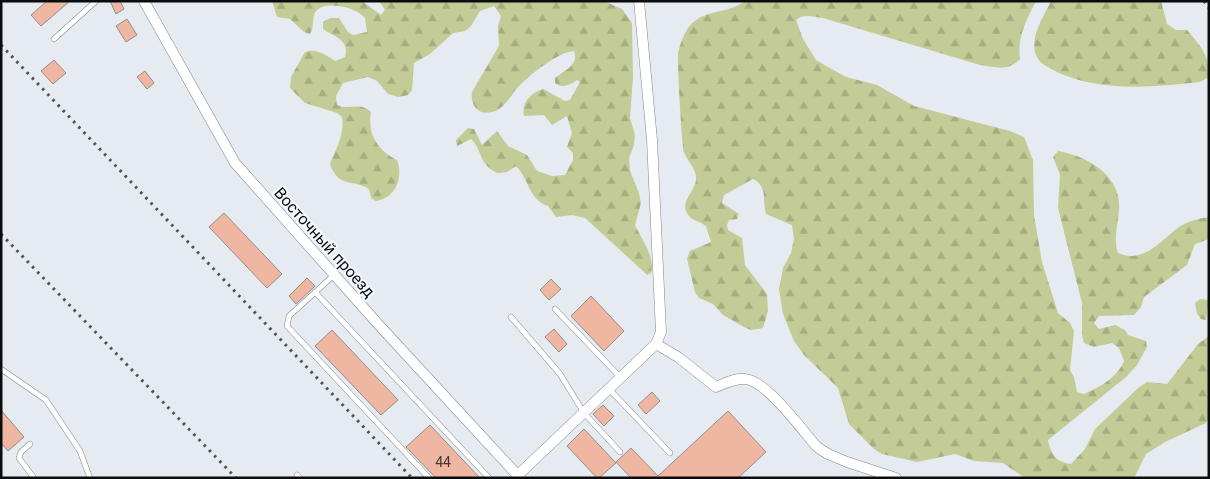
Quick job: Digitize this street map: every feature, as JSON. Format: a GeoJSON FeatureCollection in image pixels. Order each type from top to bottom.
{"type":"FeatureCollection","features":[{"type":"Feature","properties":{"kind":"street","name":"Восточный проезд"},"geometry":{"type":"LineString","coordinates":[[144,1],[236,163],[334,275],[518,477]]}},
{"type":"Feature","properties":{"kind":"street"},"geometry":{"type":"LineString","coordinates":[[518,477],[656,344],[661,332],[652,140],[639,1]]}},
{"type":"Feature","properties":{"kind":"street"},"geometry":{"type":"LineString","coordinates":[[656,344],[678,357],[716,387],[735,379],[751,380],[764,388],[817,447],[828,454],[896,478]]}},
{"type":"Feature","properties":{"kind":"lane"},"geometry":{"type":"LineString","coordinates":[[54,39],[96,1]]}},
{"type":"Feature","properties":{"kind":"lane"},"geometry":{"type":"LineString","coordinates":[[334,275],[289,316],[288,326],[429,478]]}},
{"type":"Feature","properties":{"kind":"lane"},"geometry":{"type":"LineString","coordinates":[[315,292],[489,478]]}},
{"type":"Feature","properties":{"kind":"lane"},"geometry":{"type":"LineString","coordinates":[[555,309],[621,378]]}},
{"type":"Feature","properties":{"kind":"lane"},"geometry":{"type":"LineString","coordinates":[[511,317],[560,374],[584,413],[620,452]]}},
{"type":"Feature","properties":{"kind":"lane"},"geometry":{"type":"LineString","coordinates":[[1,369],[46,400],[80,451],[90,478]]}},
{"type":"Feature","properties":{"kind":"lane"},"geometry":{"type":"LineString","coordinates":[[609,389],[670,453]]}},
{"type":"Feature","properties":{"kind":"lane"},"geometry":{"type":"LineString","coordinates":[[30,444],[21,452],[19,458],[34,478]]}},
{"type":"Feature","properties":{"kind":"green space"},"geometry":{"type":"Polygon","coordinates":[[[272,1],[362,1],[381,15],[385,10],[379,1],[604,1],[622,9],[632,23],[633,77],[630,118],[635,135],[634,145],[629,158],[630,171],[641,203],[635,225],[650,254],[651,273],[647,275],[585,218],[572,215],[556,217],[548,206],[533,194],[516,166],[507,172],[498,173],[487,166],[471,139],[457,146],[456,140],[468,128],[474,129],[482,145],[497,131],[508,146],[527,155],[537,171],[552,176],[565,175],[573,160],[573,153],[567,147],[572,133],[567,116],[552,125],[544,115],[524,116],[523,111],[528,99],[543,89],[565,101],[570,100],[580,82],[577,80],[569,85],[560,86],[555,83],[555,78],[573,64],[575,60],[574,51],[560,55],[537,70],[519,86],[501,108],[487,113],[479,111],[472,101],[472,92],[499,46],[498,26],[501,16],[494,6],[480,11],[471,26],[465,31],[453,33],[430,54],[414,63],[412,90],[408,95],[398,97],[388,94],[377,81],[368,77],[343,83],[336,96],[337,105],[342,107],[362,107],[371,112],[371,128],[375,141],[384,152],[397,160],[399,167],[398,180],[393,191],[383,199],[376,201],[371,198],[369,189],[346,182],[337,177],[333,172],[330,164],[341,135],[342,117],[337,113],[305,103],[290,88],[291,77],[305,52],[313,51],[324,54],[335,61],[345,57],[346,51],[343,43],[323,29],[323,22],[330,18],[339,18],[348,32],[353,35],[367,32],[365,18],[348,8],[334,5],[327,6],[316,11],[310,34],[304,32],[290,19],[277,17],[272,1]]]}},
{"type":"Feature","properties":{"kind":"green space"},"geometry":{"type":"Polygon","coordinates":[[[745,1],[1036,1],[1021,36],[1020,59],[1011,66],[1001,68],[980,65],[823,18],[805,16],[796,20],[803,39],[816,60],[846,77],[877,85],[914,106],[1010,131],[1024,137],[1033,160],[1034,215],[1042,262],[1058,313],[1070,323],[1074,331],[1070,370],[1074,377],[1077,392],[1084,394],[1102,385],[1117,372],[1124,361],[1119,348],[1112,343],[1094,347],[1084,343],[1082,335],[1082,303],[1058,208],[1060,175],[1053,157],[1058,151],[1081,158],[1101,170],[1109,178],[1115,187],[1118,198],[1119,210],[1116,237],[1118,253],[1136,256],[1144,253],[1182,225],[1193,220],[1209,217],[1209,239],[1195,244],[1187,265],[1144,297],[1141,307],[1134,315],[1099,316],[1094,323],[1099,329],[1115,325],[1125,330],[1128,335],[1146,341],[1147,347],[1137,365],[1126,377],[1048,440],[1055,457],[1062,462],[1071,464],[1085,449],[1095,429],[1138,388],[1147,382],[1167,384],[1198,344],[1209,336],[1209,417],[1206,423],[1165,442],[1146,454],[1134,478],[1025,478],[1003,463],[974,461],[955,454],[917,462],[882,454],[874,449],[849,424],[838,388],[804,355],[794,341],[783,314],[779,289],[783,268],[791,253],[794,239],[792,225],[766,214],[763,189],[753,179],[724,195],[722,203],[739,214],[737,219],[729,220],[728,230],[742,238],[745,265],[767,294],[768,311],[763,328],[751,330],[744,327],[723,315],[713,304],[699,298],[695,292],[687,259],[690,251],[711,242],[706,226],[689,216],[685,207],[687,198],[695,185],[696,176],[685,155],[683,146],[678,53],[688,28],[694,22],[708,14],[731,8],[745,1]]]}},
{"type":"Feature","properties":{"kind":"green space"},"geometry":{"type":"Polygon","coordinates":[[[1051,1],[1161,1],[1167,24],[1176,30],[1187,30],[1201,47],[1208,62],[1209,77],[1200,82],[1125,86],[1088,82],[1053,70],[1039,60],[1034,48],[1038,27],[1051,1]]]}},
{"type":"Feature","properties":{"kind":"green space"},"geometry":{"type":"Polygon","coordinates":[[[1200,299],[1209,300],[1206,320],[1201,319],[1197,314],[1195,303],[1200,299]]]}},
{"type":"Feature","properties":{"kind":"building"},"geometry":{"type":"Polygon","coordinates":[[[47,1],[70,1],[41,26],[31,15],[47,1]]]}},
{"type":"Feature","properties":{"kind":"building"},"geometry":{"type":"Polygon","coordinates":[[[110,1],[120,1],[124,9],[116,14],[110,1]]]}},
{"type":"Feature","properties":{"kind":"building"},"geometry":{"type":"Polygon","coordinates":[[[127,19],[137,35],[126,42],[116,26],[127,19]]]}},
{"type":"Feature","properties":{"kind":"building"},"geometry":{"type":"Polygon","coordinates":[[[54,60],[66,73],[53,84],[41,71],[54,60]]]}},
{"type":"Feature","properties":{"kind":"building"},"geometry":{"type":"Polygon","coordinates":[[[145,71],[154,83],[147,89],[137,77],[145,71]]]}},
{"type":"Feature","properties":{"kind":"building"},"geometry":{"type":"Polygon","coordinates":[[[224,213],[282,274],[267,288],[209,227],[224,213]]]}},
{"type":"Feature","properties":{"kind":"building"},"geometry":{"type":"Polygon","coordinates":[[[307,278],[315,286],[296,304],[289,296],[307,278]]]}},
{"type":"Feature","properties":{"kind":"building"},"geometry":{"type":"Polygon","coordinates":[[[551,279],[561,289],[549,300],[540,290],[551,279]]]}},
{"type":"Feature","properties":{"kind":"building"},"geometry":{"type":"Polygon","coordinates":[[[591,296],[624,331],[604,351],[571,316],[591,296]]]}},
{"type":"Feature","properties":{"kind":"building"},"geometry":{"type":"Polygon","coordinates":[[[554,329],[567,344],[559,352],[545,337],[554,329]]]}},
{"type":"Feature","properties":{"kind":"building"},"geometry":{"type":"Polygon","coordinates":[[[332,330],[398,400],[381,415],[315,346],[332,330]]]}},
{"type":"Feature","properties":{"kind":"building"},"geometry":{"type":"Polygon","coordinates":[[[652,392],[660,401],[646,414],[638,405],[652,392]]]}},
{"type":"Feature","properties":{"kind":"building"},"geometry":{"type":"Polygon","coordinates":[[[603,405],[614,416],[604,426],[593,414],[603,405]]]}},
{"type":"Feature","properties":{"kind":"building"},"geometry":{"type":"Polygon","coordinates":[[[1,410],[24,437],[8,451],[1,443],[1,410]]]}},
{"type":"Feature","properties":{"kind":"building"},"geometry":{"type":"Polygon","coordinates":[[[728,411],[766,452],[738,478],[631,478],[616,462],[631,448],[658,476],[728,411]]]}},
{"type":"Feature","properties":{"kind":"building"},"geometry":{"type":"Polygon","coordinates":[[[430,425],[480,478],[436,478],[406,447],[430,425]]]}},
{"type":"Feature","properties":{"kind":"building"},"geometry":{"type":"Polygon","coordinates":[[[584,429],[616,463],[599,478],[567,446],[584,429]]]}},
{"type":"Feature","properties":{"kind":"railway"},"geometry":{"type":"LineString","coordinates":[[1204,1],[1209,8]]}},
{"type":"Feature","properties":{"kind":"railway"},"geometry":{"type":"LineString","coordinates":[[1,45],[412,478]]}},
{"type":"Feature","properties":{"kind":"railway"},"geometry":{"type":"LineString","coordinates":[[1,234],[236,478]]}}]}
